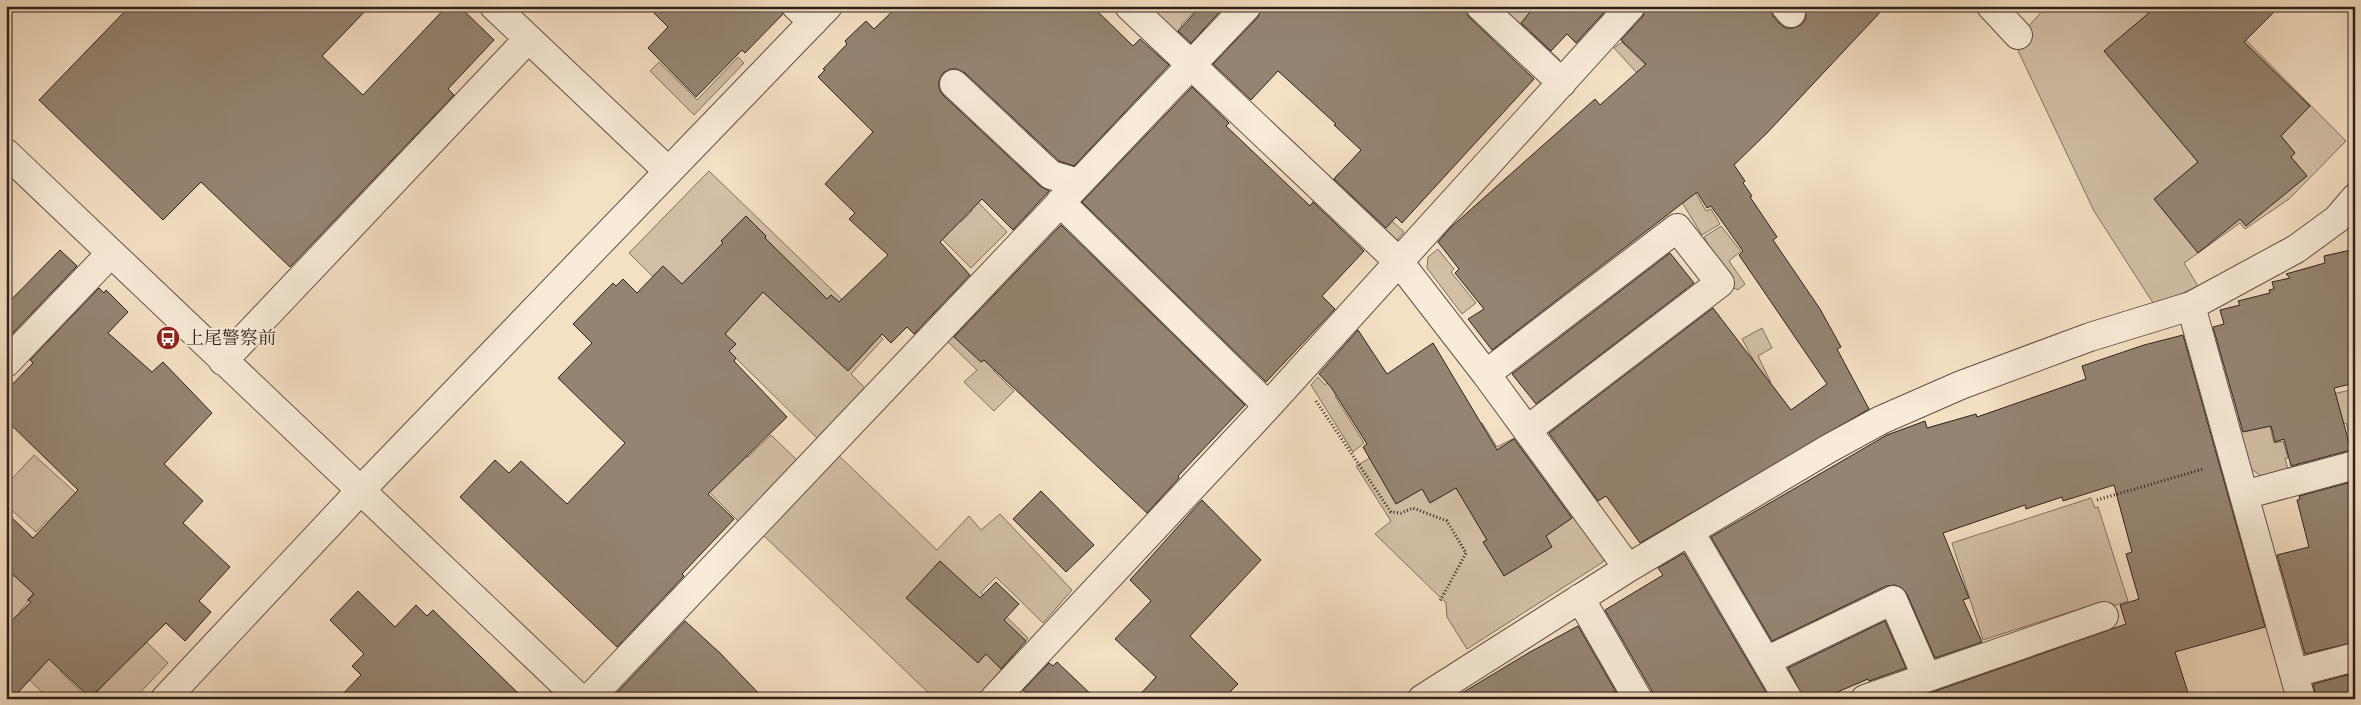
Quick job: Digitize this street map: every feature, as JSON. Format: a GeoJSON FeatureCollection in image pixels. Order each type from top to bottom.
{"type":"FeatureCollection","features":[{"type":"Feature","properties":{"kind":"street"},"geometry":{"type":"LineString","coordinates":[[494,6],[668,171]]}},
{"type":"Feature","properties":{"kind":"street"},"geometry":{"type":"LineString","coordinates":[[1129,6],[1400,262],[1486,374],[1628,568]]}},
{"type":"Feature","properties":{"kind":"street"},"geometry":{"type":"LineString","coordinates":[[589,699],[1247,6]]}},
{"type":"Feature","properties":{"kind":"street"},"geometry":{"type":"LineString","coordinates":[[1480,6],[1562,83]]}},
{"type":"Feature","properties":{"kind":"street"},"geometry":{"type":"LineString","coordinates":[[994,699],[1296,376],[1631,6]]}},
{"type":"Feature","properties":{"kind":"street"},"geometry":{"type":"LineString","coordinates":[[1991,6],[2018,35]]}},
{"type":"Feature","properties":{"kind":"street"},"geometry":{"type":"LineString","coordinates":[[165,699],[360,491],[668,171],[812,12]]}},
{"type":"Feature","properties":{"kind":"street"},"geometry":{"type":"LineString","coordinates":[[223,361],[528,39]]}},
{"type":"Feature","properties":{"kind":"street"},"geometry":{"type":"LineString","coordinates":[[954,84],[1069,193],[1268,406]]}},
{"type":"Feature","properties":{"kind":"street"},"geometry":{"type":"LineString","coordinates":[[6,153],[110,254],[580,699]]}},
{"type":"Feature","properties":{"kind":"street"},"geometry":{"type":"LineString","coordinates":[[1422,699],[1628,568],[1828,449],[1881,420],[1961,385],[2081,340],[2191,306],[2346,224],[2355,198]]}},
{"type":"Feature","properties":{"kind":"street"},"geometry":{"type":"LineString","coordinates":[[1486,374],[1677,228],[1720,284],[1527,430]]}},
{"type":"Feature","properties":{"kind":"street"},"geometry":{"type":"LineString","coordinates":[[6,363],[110,254]]}},
{"type":"Feature","properties":{"kind":"street"},"geometry":{"type":"LineString","coordinates":[[2191,306],[2301,699]]}},
{"type":"Feature","properties":{"kind":"street"},"geometry":{"type":"LineString","coordinates":[[2244,495],[2355,465]]}},
{"type":"Feature","properties":{"kind":"street"},"geometry":{"type":"LineString","coordinates":[[1690,532],[1788,699]]}},
{"type":"Feature","properties":{"kind":"street"},"geometry":{"type":"LineString","coordinates":[[1580,598],[1638,699]]}},
{"type":"Feature","properties":{"kind":"street"},"geometry":{"type":"LineString","coordinates":[[1766,661],[1893,600],[1926,676]]}},
{"type":"Feature","properties":{"kind":"street"},"geometry":{"type":"LineString","coordinates":[[1864,699],[2104,616]]}},
{"type":"Feature","properties":{"kind":"street"},"geometry":{"type":"LineString","coordinates":[[2294,673],[2355,657]]}},
{"type":"Feature","properties":{"kind":"path"},"geometry":{"type":"LineString","coordinates":[[1296,376],[1311,393],[1392,512],[1401,514],[1413,508],[1447,520],[1466,553],[1440,601]]}},
{"type":"Feature","properties":{"kind":"path"},"geometry":{"type":"LineString","coordinates":[[2097,500],[2235,460]]}},
{"type":"Feature","properties":{"kind":"shaded area"},"geometry":{"type":"Polygon","coordinates":[[[1200,6],[1181,25],[1197,41],[1191,48],[1151,7],[1200,6]]]}},
{"type":"Feature","properties":{"kind":"shaded area"},"geometry":{"type":"Polygon","coordinates":[[[1506,6],[1533,6],[1532,8],[1543,18],[1530,32],[1560,60],[1556,65],[1501,12],[1506,6]]]}},
{"type":"Feature","properties":{"kind":"shaded area"},"geometry":{"type":"Polygon","coordinates":[[[2047,6],[2212,6],[2346,141],[2289,199],[2245,229],[2240,223],[2184,263],[2198,286],[2155,306],[2094,211],[2014,42],[2047,6]]]}},
{"type":"Feature","properties":{"kind":"shaded area"},"geometry":{"type":"Polygon","coordinates":[[[1622,42],[1711,128],[1699,140],[1614,48],[1622,42]]]}},
{"type":"Feature","properties":{"kind":"shaded area"},"geometry":{"type":"Polygon","coordinates":[[[738,57],[744,63],[694,115],[650,71],[659,62],[697,100],[738,57]]]}},
{"type":"Feature","properties":{"kind":"shaded area"},"geometry":{"type":"Polygon","coordinates":[[[709,171],[883,339],[851,374],[868,391],[820,441],[629,253],[709,171]]]}},
{"type":"Feature","properties":{"kind":"shaded area"},"geometry":{"type":"Polygon","coordinates":[[[1339,173],[1404,232],[1397,240],[1332,181],[1339,173]]]}},
{"type":"Feature","properties":{"kind":"shaded area"},"geometry":{"type":"Polygon","coordinates":[[[1694,190],[1706,211],[1711,209],[1720,224],[1702,235],[1680,199],[1694,190]]]}},
{"type":"Feature","properties":{"kind":"shaded area"},"geometry":{"type":"Polygon","coordinates":[[[972,196],[1007,232],[971,268],[934,231],[951,213],[961,222],[972,211],[965,203],[972,196]]]}},
{"type":"Feature","properties":{"kind":"shaded area"},"geometry":{"type":"Polygon","coordinates":[[[1721,226],[1741,251],[1729,261],[1745,284],[1738,290],[1732,287],[1704,237],[1721,226]]]}},
{"type":"Feature","properties":{"kind":"shaded area"},"geometry":{"type":"Polygon","coordinates":[[[1438,249],[1454,269],[1451,272],[1476,303],[1462,314],[1427,268],[1428,257],[1438,249]]]}},
{"type":"Feature","properties":{"kind":"shaded area"},"geometry":{"type":"Polygon","coordinates":[[[961,323],[1000,362],[993,370],[1014,391],[994,411],[964,382],[977,370],[945,339],[961,323]]]}},
{"type":"Feature","properties":{"kind":"shaded area"},"geometry":{"type":"Polygon","coordinates":[[[1762,328],[1772,348],[1758,356],[1771,383],[1767,385],[1742,339],[1762,328]]]}},
{"type":"Feature","properties":{"kind":"shaded area"},"geometry":{"type":"Polygon","coordinates":[[[1341,370],[1356,382],[1335,396],[1364,443],[1353,452],[1311,385],[1318,377],[1325,385],[1341,370]]]}},
{"type":"Feature","properties":{"kind":"shaded area"},"geometry":{"type":"Polygon","coordinates":[[[2355,389],[2354,451],[2346,423],[2327,427],[2333,394],[2355,389]]]}},
{"type":"Feature","properties":{"kind":"shaded area"},"geometry":{"type":"Polygon","coordinates":[[[2274,410],[2270,426],[2274,443],[2283,441],[2288,458],[2285,458],[2288,470],[2262,477],[2249,467],[2237,420],[2274,410]]]}},
{"type":"Feature","properties":{"kind":"shaded area"},"geometry":{"type":"Polygon","coordinates":[[[1439,418],[1452,440],[1482,423],[1497,447],[1518,436],[1605,555],[1603,562],[1467,649],[1447,617],[1446,603],[1375,534],[1391,521],[1356,466],[1439,418]]]}},
{"type":"Feature","properties":{"kind":"shaded area"},"geometry":{"type":"Polygon","coordinates":[[[650,433],[726,436],[748,457],[771,435],[799,462],[739,522],[650,433]]]}},
{"type":"Feature","properties":{"kind":"shaded area"},"geometry":{"type":"Polygon","coordinates":[[[836,453],[937,550],[969,516],[981,530],[1000,514],[1072,590],[1043,623],[996,577],[981,592],[1028,638],[976,699],[935,699],[761,533],[836,453]]]}},
{"type":"Feature","properties":{"kind":"shaded area"},"geometry":{"type":"Polygon","coordinates":[[[34,455],[88,504],[60,534],[46,521],[36,532],[6,505],[6,481],[8,483],[34,455]]]}},
{"type":"Feature","properties":{"kind":"shaded area"},"geometry":{"type":"Polygon","coordinates":[[[2091,498],[2095,508],[2098,507],[2128,601],[2103,609],[2101,602],[1983,640],[1952,543],[2091,498]]]}},
{"type":"Feature","properties":{"kind":"shaded area"},"geometry":{"type":"Polygon","coordinates":[[[45,543],[54,572],[27,600],[28,602],[20,611],[70,660],[60,671],[82,693],[77,699],[49,699],[6,657],[6,584],[45,543]]]}},
{"type":"Feature","properties":{"kind":"shaded area"},"geometry":{"type":"Polygon","coordinates":[[[123,619],[168,663],[134,699],[97,699],[94,695],[128,659],[123,619]]]}},
{"type":"Feature","properties":{"kind":"building"},"geometry":{"type":"Polygon","coordinates":[[[130,6],[370,6],[322,56],[363,95],[447,6],[459,6],[494,40],[448,89],[454,95],[290,267],[201,182],[163,220],[39,100],[130,6]]]}},
{"type":"Feature","properties":{"kind":"building"},"geometry":{"type":"Polygon","coordinates":[[[647,6],[781,6],[783,14],[745,53],[742,50],[696,97],[648,48],[668,27],[647,6]]]}},
{"type":"Feature","properties":{"kind":"building"},"geometry":{"type":"Polygon","coordinates":[[[898,6],[1092,6],[1133,46],[1140,39],[1169,65],[1074,166],[1059,161],[965,73],[957,69],[950,69],[943,73],[939,81],[939,89],[943,95],[1040,186],[1049,191],[1013,230],[982,199],[940,242],[970,275],[914,334],[907,327],[891,343],[882,334],[848,371],[763,292],[725,334],[736,344],[729,351],[736,358],[734,361],[787,417],[708,494],[734,519],[682,574],[684,576],[617,647],[460,497],[495,460],[509,473],[521,461],[567,504],[625,443],[558,378],[592,343],[573,324],[613,283],[616,286],[623,279],[637,293],[663,266],[682,284],[723,243],[721,241],[746,216],[766,236],[765,238],[827,299],[831,295],[839,302],[888,255],[849,219],[855,213],[825,184],[873,132],[818,77],[825,70],[823,69],[847,44],[845,41],[866,21],[874,29],[898,6]]]}},
{"type":"Feature","properties":{"kind":"building"},"geometry":{"type":"Polygon","coordinates":[[[1201,6],[1225,6],[1191,43],[1178,31],[1201,6]]]}},
{"type":"Feature","properties":{"kind":"building"},"geometry":{"type":"Polygon","coordinates":[[[1262,6],[1463,6],[1469,17],[1534,79],[1402,223],[1396,217],[1386,228],[1334,179],[1361,150],[1334,125],[1336,124],[1278,71],[1251,100],[1213,64],[1258,17],[1262,6]]]}},
{"type":"Feature","properties":{"kind":"building"},"geometry":{"type":"Polygon","coordinates":[[[1535,6],[1610,6],[1576,43],[1567,34],[1551,51],[1521,23],[1535,6]]]}},
{"type":"Feature","properties":{"kind":"building"},"geometry":{"type":"Polygon","coordinates":[[[1646,6],[1770,6],[1773,16],[1779,23],[1785,28],[1793,28],[1801,25],[1806,19],[1805,6],[1886,6],[1767,133],[1734,165],[1745,181],[1743,183],[1752,196],[1750,197],[1777,237],[1773,240],[1820,309],[1841,347],[1837,349],[1869,409],[1640,543],[1606,496],[1598,501],[1549,433],[1713,308],[1791,410],[1827,384],[1739,255],[1743,251],[1711,206],[1707,208],[1697,192],[1492,350],[1468,319],[1484,309],[1455,273],[1459,269],[1438,242],[1450,228],[1595,99],[1600,105],[1646,64],[1621,40],[1643,16],[1646,6]]]}},
{"type":"Feature","properties":{"kind":"building"},"geometry":{"type":"Polygon","coordinates":[[[2157,6],[2280,6],[2244,42],[2310,106],[2281,136],[2295,153],[2291,157],[2307,176],[2246,226],[2240,219],[2198,253],[2154,199],[2198,162],[2104,51],[2157,6]]]}},
{"type":"Feature","properties":{"kind":"building"},"geometry":{"type":"Polygon","coordinates":[[[1192,87],[1229,123],[1226,126],[1310,206],[1313,202],[1364,251],[1322,296],[1335,309],[1266,382],[1082,202],[1192,87]]]}},
{"type":"Feature","properties":{"kind":"building"},"geometry":{"type":"Polygon","coordinates":[[[1061,225],[1245,405],[1178,476],[1179,478],[1147,513],[984,360],[981,362],[954,337],[1061,225]]]}},
{"type":"Feature","properties":{"kind":"building"},"geometry":{"type":"Polygon","coordinates":[[[2355,249],[2355,383],[2334,388],[2351,450],[2291,466],[2284,439],[2275,442],[2271,426],[2243,432],[2213,327],[2224,324],[2220,310],[2240,305],[2238,301],[2270,293],[2269,290],[2274,289],[2272,282],[2290,278],[2286,274],[2325,263],[2324,256],[2355,249]]]}},
{"type":"Feature","properties":{"kind":"building"},"geometry":{"type":"Polygon","coordinates":[[[60,250],[77,266],[8,338],[6,336],[6,305],[60,250]]]}},
{"type":"Feature","properties":{"kind":"building"},"geometry":{"type":"Polygon","coordinates":[[[1670,253],[1694,283],[1536,404],[1512,374],[1670,253]]]}},
{"type":"Feature","properties":{"kind":"building"},"geometry":{"type":"Polygon","coordinates":[[[99,288],[104,293],[106,290],[128,312],[108,333],[152,372],[163,362],[212,413],[164,464],[203,501],[183,523],[230,567],[199,601],[211,612],[185,641],[166,623],[90,698],[49,659],[12,699],[6,699],[6,626],[31,602],[28,600],[34,594],[6,568],[6,512],[33,538],[78,490],[6,420],[6,391],[33,363],[30,360],[99,288]]]}},
{"type":"Feature","properties":{"kind":"building"},"geometry":{"type":"Polygon","coordinates":[[[1358,330],[1387,374],[1433,343],[1497,450],[1514,439],[1572,518],[1546,536],[1552,547],[1504,576],[1483,542],[1487,540],[1456,488],[1430,503],[1422,489],[1396,504],[1363,447],[1367,444],[1331,387],[1319,374],[1358,330]]]}},
{"type":"Feature","properties":{"kind":"building"},"geometry":{"type":"Polygon","coordinates":[[[2183,335],[2265,627],[2175,652],[2190,699],[1913,699],[2126,624],[2120,605],[2139,599],[2126,554],[2132,552],[2114,485],[2063,501],[2062,497],[2026,509],[2025,505],[1943,533],[1969,598],[1963,600],[1982,642],[1935,658],[1907,594],[1902,588],[1895,585],[1886,586],[1772,641],[1711,537],[1887,435],[1925,421],[1927,428],[1976,414],[1977,417],[2086,379],[2082,366],[2144,345],[2183,335]]]}},
{"type":"Feature","properties":{"kind":"building"},"geometry":{"type":"Polygon","coordinates":[[[2355,481],[2355,642],[2305,654],[2277,555],[2309,547],[2297,500],[2300,499],[2299,496],[2355,481]]]}},
{"type":"Feature","properties":{"kind":"building"},"geometry":{"type":"Polygon","coordinates":[[[1041,491],[1094,545],[1066,572],[1013,519],[1041,491]]]}},
{"type":"Feature","properties":{"kind":"building"},"geometry":{"type":"Polygon","coordinates":[[[1202,500],[1261,560],[1190,636],[1238,684],[1223,699],[1136,699],[1156,677],[1115,639],[1151,601],[1130,580],[1202,500]]]}},
{"type":"Feature","properties":{"kind":"building"},"geometry":{"type":"Polygon","coordinates":[[[1684,553],[1770,699],[1654,699],[1652,691],[1605,610],[1663,575],[1658,568],[1684,553]]]}},
{"type":"Feature","properties":{"kind":"building"},"geometry":{"type":"Polygon","coordinates":[[[940,561],[980,598],[996,582],[1019,604],[1004,620],[1026,641],[1001,669],[986,654],[978,663],[906,598],[940,561]]]}},
{"type":"Feature","properties":{"kind":"building"},"geometry":{"type":"Polygon","coordinates":[[[358,591],[395,627],[416,605],[427,616],[433,610],[524,699],[338,699],[361,675],[352,666],[364,654],[330,620],[358,591]]]}},
{"type":"Feature","properties":{"kind":"building"},"geometry":{"type":"Polygon","coordinates":[[[685,621],[720,653],[764,699],[611,699],[685,621]]]}},
{"type":"Feature","properties":{"kind":"building"},"geometry":{"type":"Polygon","coordinates":[[[1885,621],[1906,668],[1869,681],[1868,679],[1821,699],[1804,699],[1788,668],[1885,621]]]}},
{"type":"Feature","properties":{"kind":"building"},"geometry":{"type":"Polygon","coordinates":[[[1578,626],[1620,699],[1452,699],[1530,652],[1578,626]]]}},
{"type":"Feature","properties":{"kind":"building"},"geometry":{"type":"Polygon","coordinates":[[[1057,662],[1096,699],[1021,699],[1027,693],[1023,690],[1049,663],[1053,666],[1057,662]]]}},
{"type":"Feature","properties":{"kind":"building"},"geometry":{"type":"Polygon","coordinates":[[[2355,673],[2355,699],[2316,699],[2313,684],[2355,673]]]}},
{"type":"Feature","properties":{"kind":"place","name":"上尾警察前"},"geometry":{"type":"Point","coordinates":[168,338]}}]}
